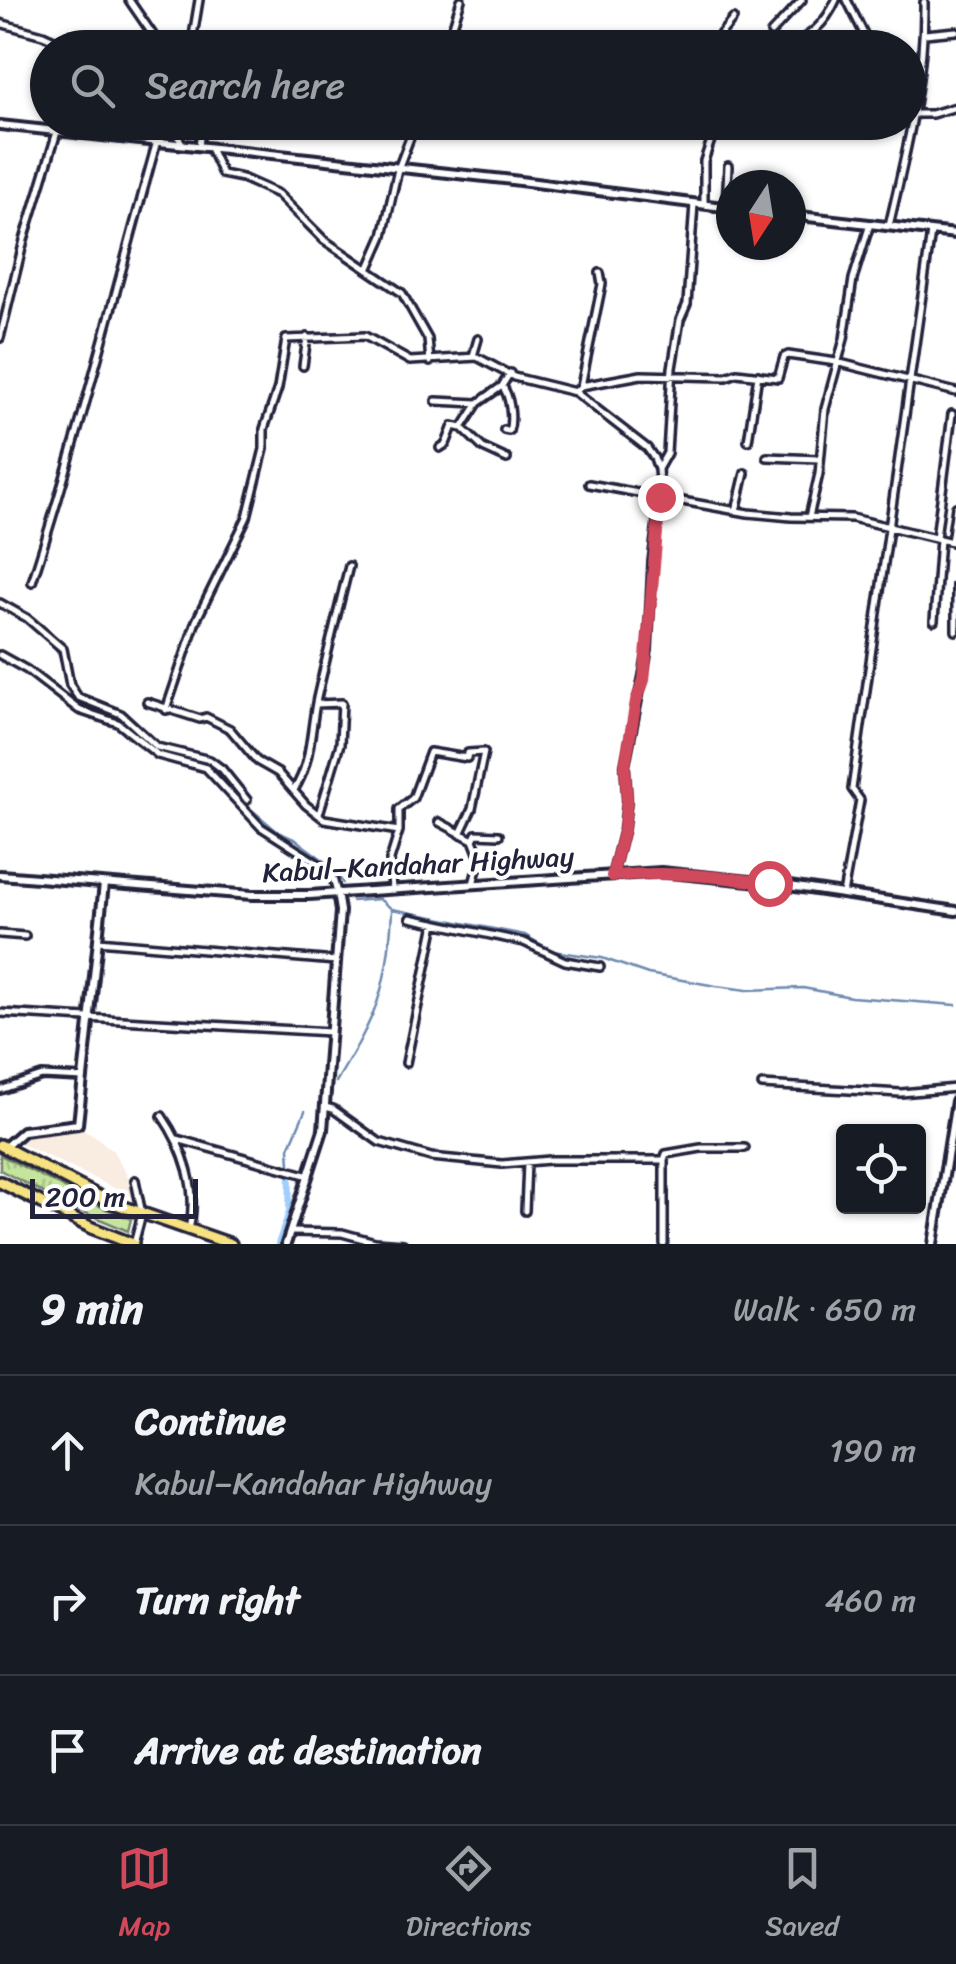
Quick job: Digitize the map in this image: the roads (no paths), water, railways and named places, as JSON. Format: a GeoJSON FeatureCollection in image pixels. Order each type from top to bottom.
{"type":"FeatureCollection","features":[{"type":"Feature","properties":{"kind":"highway"},"geometry":{"type":"LineString","coordinates":[[3,1146],[87,1191],[232,1244]]}},
{"type":"Feature","properties":{"kind":"highway"},"geometry":{"type":"LineString","coordinates":[[0,1182],[56,1212],[133,1244]]}},
{"type":"Feature","properties":{"kind":"main road"},"geometry":{"type":"LineString","coordinates":[[0,125],[30,129]]}},
{"type":"Feature","properties":{"kind":"main road"},"geometry":{"type":"LineString","coordinates":[[145,140],[716,206]]}},
{"type":"Feature","properties":{"kind":"main road"},"geometry":{"type":"LineString","coordinates":[[806,217],[956,234]]}},
{"type":"Feature","properties":{"kind":"main road","name":"Kabul–Kandahar Highway"},"geometry":{"type":"LineString","coordinates":[[0,876],[252,895],[692,873],[956,910]]}},
{"type":"Feature","properties":{"kind":"main road"},"geometry":{"type":"LineString","coordinates":[[3,1146],[23,1131],[78,1124],[104,884]]}},
{"type":"Feature","properties":{"kind":"main road"},"geometry":{"type":"LineString","coordinates":[[286,1244],[323,1130],[340,911],[338,893]]}},
{"type":"Feature","properties":{"kind":"main road"},"geometry":{"type":"LineString","coordinates":[[934,1244],[956,1100]]}},
{"type":"Feature","properties":{"kind":"street"},"geometry":{"type":"LineString","coordinates":[[130,0],[150,30]]}},
{"type":"Feature","properties":{"kind":"street"},"geometry":{"type":"LineString","coordinates":[[194,30],[199,0]]}},
{"type":"Feature","properties":{"kind":"street"},"geometry":{"type":"LineString","coordinates":[[452,30],[461,0]]}},
{"type":"Feature","properties":{"kind":"street"},"geometry":{"type":"LineString","coordinates":[[774,30],[802,0]]}},
{"type":"Feature","properties":{"kind":"street"},"geometry":{"type":"LineString","coordinates":[[816,30],[826,22],[836,0]]}},
{"type":"Feature","properties":{"kind":"street"},"geometry":{"type":"LineString","coordinates":[[847,0],[862,30]]}},
{"type":"Feature","properties":{"kind":"street"},"geometry":{"type":"LineString","coordinates":[[924,2],[924,30]]}},
{"type":"Feature","properties":{"kind":"street"},"geometry":{"type":"LineString","coordinates":[[724,30],[733,18]]}},
{"type":"Feature","properties":{"kind":"street"},"geometry":{"type":"LineString","coordinates":[[0,24],[30,32]]}},
{"type":"Feature","properties":{"kind":"street"},"geometry":{"type":"LineString","coordinates":[[926,34],[956,31]]}},
{"type":"Feature","properties":{"kind":"street"},"geometry":{"type":"LineString","coordinates":[[926,114],[956,107]]}},
{"type":"Feature","properties":{"kind":"street"},"geometry":{"type":"LineString","coordinates":[[0,334],[55,140]]}},
{"type":"Feature","properties":{"kind":"street"},"geometry":{"type":"LineString","coordinates":[[180,140],[183,144]]}},
{"type":"Feature","properties":{"kind":"street"},"geometry":{"type":"LineString","coordinates":[[199,146],[200,140]]}},
{"type":"Feature","properties":{"kind":"street"},"geometry":{"type":"LineString","coordinates":[[368,270],[383,236],[398,169],[409,140]]}},
{"type":"Feature","properties":{"kind":"street"},"geometry":{"type":"LineString","coordinates":[[704,204],[704,161],[712,140]]}},
{"type":"Feature","properties":{"kind":"street"},"geometry":{"type":"LineString","coordinates":[[889,226],[909,140]]}},
{"type":"Feature","properties":{"kind":"street"},"geometry":{"type":"LineString","coordinates":[[32,582],[66,476],[156,141]]}},
{"type":"Feature","properties":{"kind":"street"},"geometry":{"type":"LineString","coordinates":[[210,148],[222,174],[278,194],[324,240],[402,294],[428,339],[430,362]]}},
{"type":"Feature","properties":{"kind":"street"},"geometry":{"type":"LineString","coordinates":[[728,166],[728,170]]}},
{"type":"Feature","properties":{"kind":"street"},"geometry":{"type":"LineString","coordinates":[[658,469],[667,453],[680,320],[687,304],[694,204]]}},
{"type":"Feature","properties":{"kind":"street"},"geometry":{"type":"LineString","coordinates":[[809,517],[821,430],[870,224]]}},
{"type":"Feature","properties":{"kind":"street"},"geometry":{"type":"LineString","coordinates":[[843,894],[860,800],[852,789],[932,231]]}},
{"type":"Feature","properties":{"kind":"street"},"geometry":{"type":"LineString","coordinates":[[578,389],[602,284],[600,273]]}},
{"type":"Feature","properties":{"kind":"street"},"geometry":{"type":"LineString","coordinates":[[166,710],[196,620],[247,517],[285,342],[306,337],[365,336],[410,361],[473,356],[514,377],[578,389],[613,378],[673,374],[780,377],[786,355],[836,362],[956,392]]}},
{"type":"Feature","properties":{"kind":"street"},"geometry":{"type":"LineString","coordinates":[[303,366],[306,337]]}},
{"type":"Feature","properties":{"kind":"street"},"geometry":{"type":"LineString","coordinates":[[473,356],[478,339]]}},
{"type":"Feature","properties":{"kind":"street"},"geometry":{"type":"LineString","coordinates":[[462,428],[478,403],[502,386],[510,373]]}},
{"type":"Feature","properties":{"kind":"street"},"geometry":{"type":"LineString","coordinates":[[748,441],[758,375]]}},
{"type":"Feature","properties":{"kind":"street"},"geometry":{"type":"LineString","coordinates":[[502,386],[512,418],[510,431],[504,430]]}},
{"type":"Feature","properties":{"kind":"street"},"geometry":{"type":"LineString","coordinates":[[578,389],[647,448],[658,469],[660,497],[644,680],[636,701],[625,766],[624,828],[612,876]]}},
{"type":"Feature","properties":{"kind":"street"},"geometry":{"type":"LineString","coordinates":[[436,401],[478,403]]}},
{"type":"Feature","properties":{"kind":"street"},"geometry":{"type":"LineString","coordinates":[[934,621],[938,538],[952,414]]}},
{"type":"Feature","properties":{"kind":"street"},"geometry":{"type":"LineString","coordinates":[[440,448],[446,444],[453,426],[462,428],[473,442],[508,459]]}},
{"type":"Feature","properties":{"kind":"street"},"geometry":{"type":"LineString","coordinates":[[768,456],[820,459]]}},
{"type":"Feature","properties":{"kind":"street"},"geometry":{"type":"LineString","coordinates":[[736,511],[745,473]]}},
{"type":"Feature","properties":{"kind":"street"},"geometry":{"type":"LineString","coordinates":[[589,484],[736,511],[852,518],[953,543],[956,507]]}},
{"type":"Feature","properties":{"kind":"street"},"geometry":{"type":"LineString","coordinates":[[294,790],[309,754],[316,704],[349,566]]}},
{"type":"Feature","properties":{"kind":"street"},"geometry":{"type":"LineString","coordinates":[[956,585],[956,631]]}},
{"type":"Feature","properties":{"kind":"street"},"geometry":{"type":"LineString","coordinates":[[0,603],[27,618],[62,650],[70,684],[78,697],[121,714],[156,750],[211,760],[247,800]]}},
{"type":"Feature","properties":{"kind":"street"},"geometry":{"type":"LineString","coordinates":[[0,655],[27,670],[79,710],[118,724],[156,750],[208,770],[261,827],[326,868],[338,893]]}},
{"type":"Feature","properties":{"kind":"street"},"geometry":{"type":"LineString","coordinates":[[146,702],[200,719],[206,717],[230,729],[256,761],[278,772],[319,814],[332,821],[400,830]]}},
{"type":"Feature","properties":{"kind":"street"},"geometry":{"type":"LineString","coordinates":[[316,704],[342,703],[340,744],[319,814]]}},
{"type":"Feature","properties":{"kind":"street"},"geometry":{"type":"LineString","coordinates":[[392,890],[390,860],[400,830],[399,809],[413,798],[430,752],[467,758],[468,753],[484,752],[472,809],[460,834]]}},
{"type":"Feature","properties":{"kind":"street"},"geometry":{"type":"LineString","coordinates":[[208,770],[211,760]]}},
{"type":"Feature","properties":{"kind":"street"},"geometry":{"type":"LineString","coordinates":[[439,822],[473,840],[480,858],[472,884]]}},
{"type":"Feature","properties":{"kind":"street"},"geometry":{"type":"LineString","coordinates":[[473,840],[476,834],[499,836]]}},
{"type":"Feature","properties":{"kind":"street"},"geometry":{"type":"LineString","coordinates":[[410,918],[524,942],[565,960],[600,967]]}},
{"type":"Feature","properties":{"kind":"street"},"geometry":{"type":"LineString","coordinates":[[406,1063],[434,924]]}},
{"type":"Feature","properties":{"kind":"street"},"geometry":{"type":"LineString","coordinates":[[0,934],[25,936]]}},
{"type":"Feature","properties":{"kind":"street"},"geometry":{"type":"LineString","coordinates":[[98,941],[336,961]]}},
{"type":"Feature","properties":{"kind":"street"},"geometry":{"type":"LineString","coordinates":[[0,1013],[330,1032]]}},
{"type":"Feature","properties":{"kind":"street"},"geometry":{"type":"LineString","coordinates":[[0,1090],[42,1076],[83,1078]]}},
{"type":"Feature","properties":{"kind":"street"},"geometry":{"type":"LineString","coordinates":[[762,1085],[901,1093],[956,1088]]}},
{"type":"Feature","properties":{"kind":"street"},"geometry":{"type":"LineString","coordinates":[[325,1107],[390,1147],[461,1161],[664,1160]]}},
{"type":"Feature","properties":{"kind":"street"},"geometry":{"type":"LineString","coordinates":[[162,1116],[178,1139],[192,1192],[189,1229]]}},
{"type":"Feature","properties":{"kind":"street"},"geometry":{"type":"LineString","coordinates":[[178,1139],[310,1176]]}},
{"type":"Feature","properties":{"kind":"street"},"geometry":{"type":"LineString","coordinates":[[664,1244],[666,1154],[701,1148],[745,1148]]}},
{"type":"Feature","properties":{"kind":"street"},"geometry":{"type":"LineString","coordinates":[[525,1211],[527,1163]]}},
{"type":"Feature","properties":{"kind":"street"},"geometry":{"type":"LineString","coordinates":[[133,1244],[142,1214],[135,1180]]}},
{"type":"Feature","properties":{"kind":"street"},"geometry":{"type":"LineString","coordinates":[[291,1232],[342,1233],[375,1242],[403,1244]]}},
{"type":"Feature","properties":{"kind":"waterway"},"geometry":{"type":"LineString","coordinates":[[11,612],[34,627]]}},
{"type":"Feature","properties":{"kind":"waterway"},"geometry":{"type":"LineString","coordinates":[[51,642],[63,660]]}},
{"type":"Feature","properties":{"kind":"waterway"},"geometry":{"type":"LineString","coordinates":[[69,687],[80,704],[123,720],[141,738]]}},
{"type":"Feature","properties":{"kind":"waterway"},"geometry":{"type":"LineString","coordinates":[[151,747],[211,763],[238,798],[278,832],[330,865],[343,883]]}},
{"type":"Feature","properties":{"kind":"waterway"},"geometry":{"type":"LineString","coordinates":[[352,901],[379,899],[392,909],[525,935],[552,951],[602,958],[648,974],[716,986],[747,990],[803,988],[851,997],[956,1005]]}},
{"type":"Feature","properties":{"kind":"waterway"},"geometry":{"type":"LineString","coordinates":[[336,1082],[378,1001],[392,911]]}},
{"type":"Feature","properties":{"kind":"waterway"},"geometry":{"type":"LineString","coordinates":[[290,1165],[289,1148],[305,1111]]}},
{"type":"Feature","properties":{"kind":"waterway"},"geometry":{"type":"LineString","coordinates":[[278,1244],[289,1212],[290,1174]]}}]}
